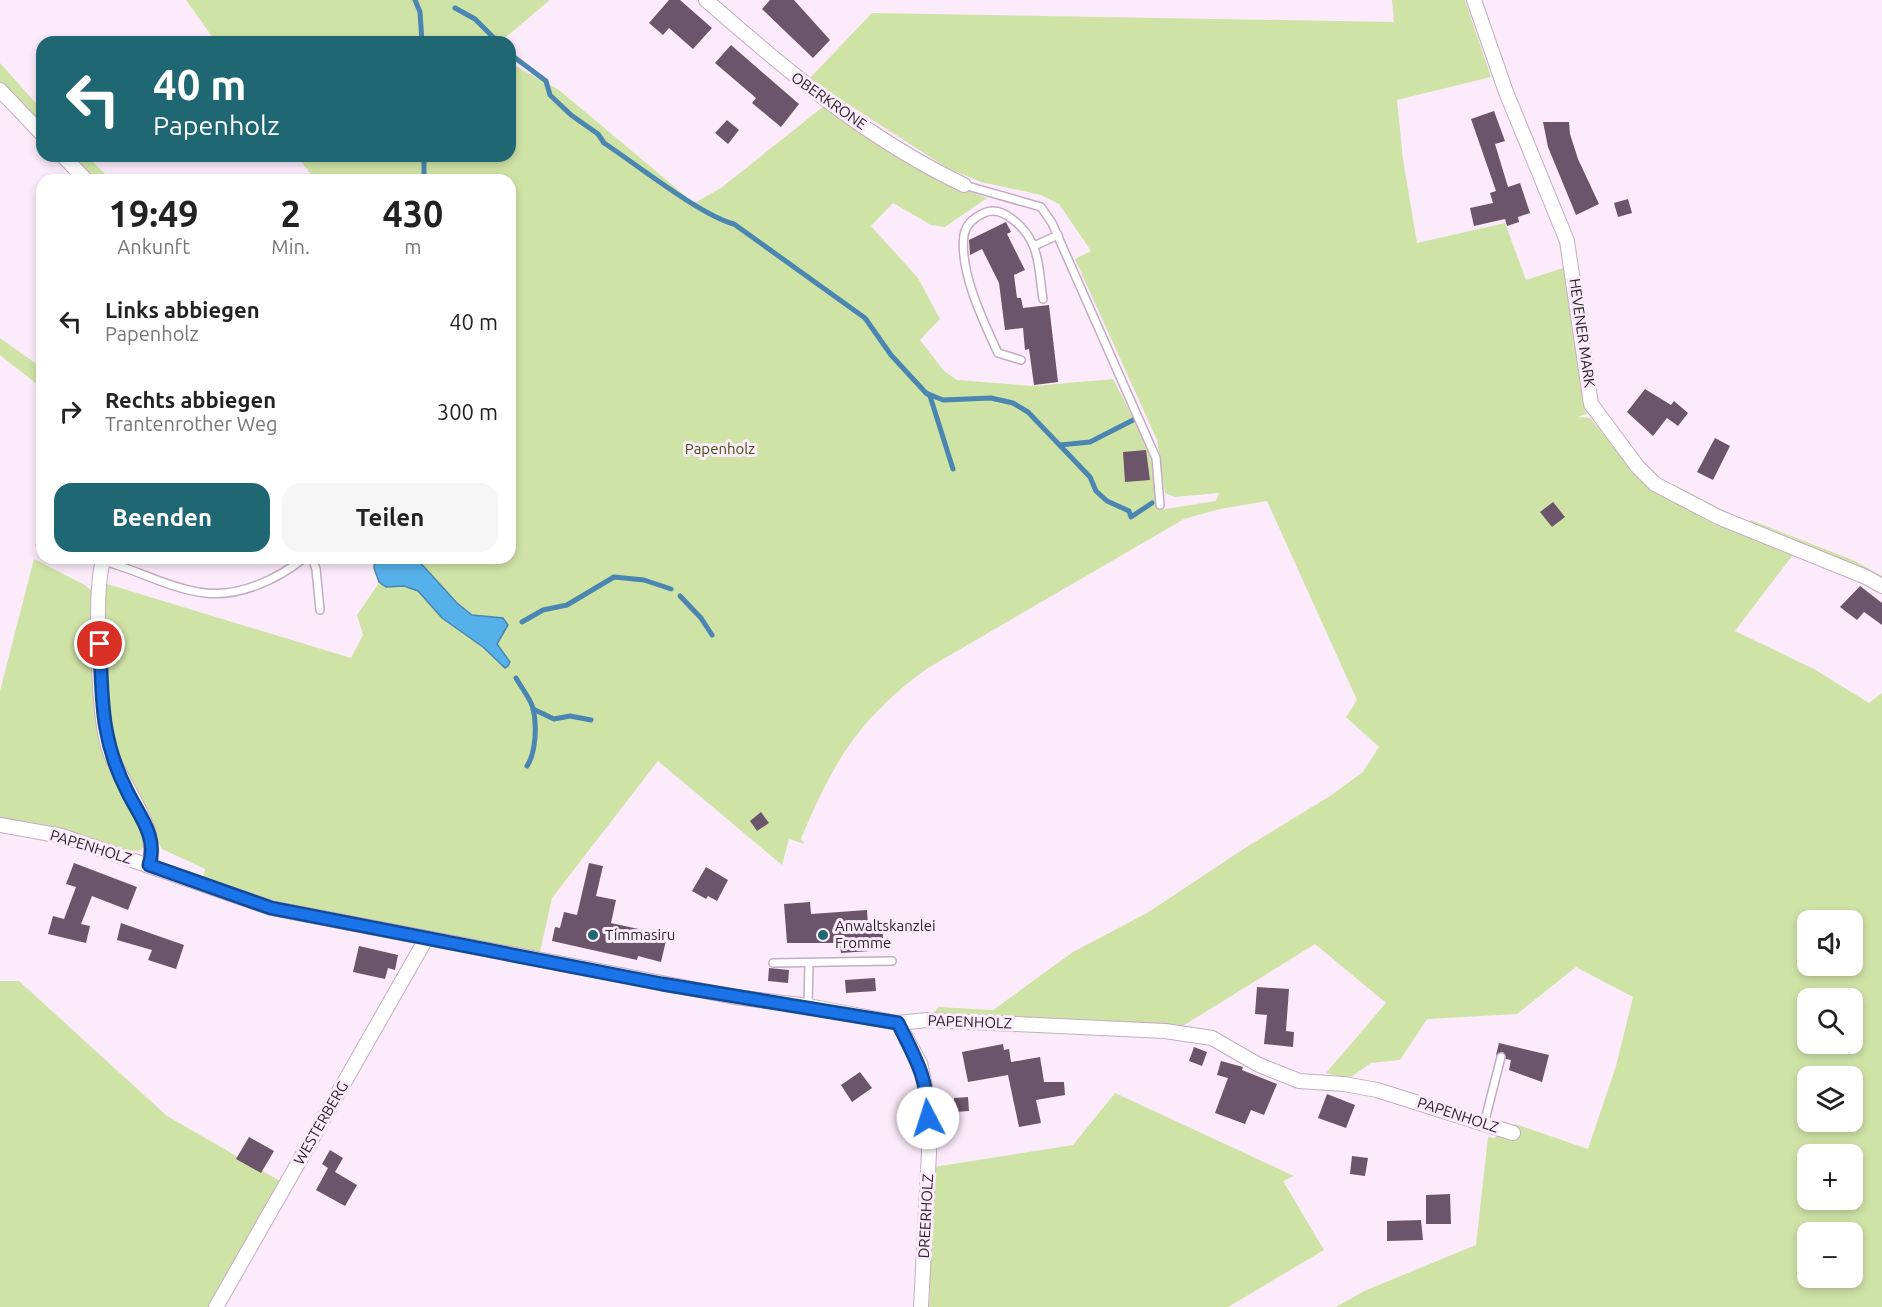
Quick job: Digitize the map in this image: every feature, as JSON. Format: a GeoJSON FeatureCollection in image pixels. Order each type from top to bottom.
{"type":"FeatureCollection","features":[{"type":"Feature","properties":{"kind":"street","name":"OBERKRONE"},"geometry":{"type":"LineString","coordinates":[[706,0],[794,77],[830,103],[928,167],[964,185]]}},
{"type":"Feature","properties":{"kind":"street","name":"HEVENER MARK"},"geometry":{"type":"LineString","coordinates":[[1474,0],[1506,92],[1567,240],[1592,405],[1637,466],[1655,484],[1719,517],[1866,577],[1882,586]]}},
{"type":"Feature","properties":{"kind":"street"},"geometry":{"type":"LineString","coordinates":[[0,90],[36,128]]}},
{"type":"Feature","properties":{"kind":"street"},"geometry":{"type":"LineString","coordinates":[[69,162],[80,174]]}},
{"type":"Feature","properties":{"kind":"street"},"geometry":{"type":"LineString","coordinates":[[103,564],[99,613],[106,741],[119,776],[150,834],[153,852],[149,865]]}},
{"type":"Feature","properties":{"kind":"street","name":"PAPENHOLZ"},"geometry":{"type":"LineString","coordinates":[[0,825],[62,836],[271,908],[672,986],[808,1006],[898,1023],[927,1020],[1165,1031],[1200,1035],[1226,1044],[1280,1075],[1299,1081],[1344,1084],[1377,1090],[1513,1133]]}},
{"type":"Feature","properties":{"kind":"street","name":"WESTERBERG"},"geometry":{"type":"LineString","coordinates":[[216,1307],[426,939]]}},
{"type":"Feature","properties":{"kind":"street","name":"DREERHOLZ"},"geometry":{"type":"LineString","coordinates":[[898,1023],[920,1063],[928,1100],[929,1153],[921,1307]]}},
{"type":"Feature","properties":{"kind":"lane"},"geometry":{"type":"LineString","coordinates":[[964,185],[1041,207],[1058,235],[1156,458],[1160,505]]}},
{"type":"Feature","properties":{"kind":"lane"},"geometry":{"type":"LineString","coordinates":[[1021,360],[998,353],[970,285],[964,234],[974,218],[989,211],[1005,213],[1024,231],[1034,246],[1043,299]]}},
{"type":"Feature","properties":{"kind":"lane"},"geometry":{"type":"LineString","coordinates":[[1034,246],[1058,235]]}},
{"type":"Feature","properties":{"kind":"lane"},"geometry":{"type":"LineString","coordinates":[[118,564],[205,593],[228,592],[272,580],[295,564]]}},
{"type":"Feature","properties":{"kind":"lane"},"geometry":{"type":"LineString","coordinates":[[314,564],[320,610]]}},
{"type":"Feature","properties":{"kind":"lane"},"geometry":{"type":"LineString","coordinates":[[773,963],[892,961]]}},
{"type":"Feature","properties":{"kind":"lane"},"geometry":{"type":"LineString","coordinates":[[808,1006],[809,964]]}},
{"type":"Feature","properties":{"kind":"lane"},"geometry":{"type":"LineString","coordinates":[[1484,1124],[1501,1057]]}},
{"type":"Feature","properties":{"kind":"green space"},"geometry":{"type":"Polygon","coordinates":[[[186,0],[550,0],[507,36],[212,36],[186,0]]]}},
{"type":"Feature","properties":{"kind":"green space","name":"Papenholz"},"geometry":{"type":"Polygon","coordinates":[[[1392,0],[1465,0],[1491,77],[1397,100],[1403,159],[1417,243],[1505,223],[1526,280],[1566,267],[1558,235],[1545,205],[1573,243],[1599,409],[1578,417],[1590,418],[1651,489],[1673,484],[1748,523],[1751,520],[1855,561],[1882,576],[1882,581],[1795,552],[1735,631],[1814,669],[1869,703],[1882,693],[1882,1307],[1336,1307],[1364,1291],[1476,1245],[1488,1137],[1494,1138],[1515,1124],[1588,1149],[1616,1066],[1633,997],[1576,967],[1517,1014],[1427,1019],[1400,1060],[1371,1063],[1348,1079],[1326,1073],[1386,1003],[1315,944],[1178,1029],[933,1015],[938,1007],[993,1010],[1073,952],[1147,913],[1245,848],[1330,796],[1363,772],[1379,747],[1346,717],[1357,700],[1267,501],[1220,509],[1184,519],[928,668],[884,705],[851,743],[837,764],[813,812],[801,839],[805,844],[789,839],[782,865],[658,761],[552,898],[540,952],[278,902],[203,878],[205,869],[162,849],[119,767],[108,719],[104,583],[351,658],[363,635],[357,615],[392,564],[516,564],[516,174],[310,174],[302,162],[516,162],[516,66],[559,90],[694,203],[721,188],[824,106],[923,169],[987,198],[945,227],[931,225],[893,203],[871,226],[918,278],[940,319],[920,340],[944,371],[957,380],[1033,386],[1113,379],[1149,449],[1159,510],[1216,501],[1219,493],[1175,497],[1165,493],[1157,440],[1075,259],[1091,251],[1059,204],[1041,195],[981,182],[947,168],[809,79],[872,13],[1394,22],[1392,0]]]}},
{"type":"Feature","properties":{"kind":"green space"},"geometry":{"type":"Polygon","coordinates":[[[0,63],[36,103],[36,139],[0,101],[0,63]]]}},
{"type":"Feature","properties":{"kind":"green space"},"geometry":{"type":"Polygon","coordinates":[[[58,162],[93,162],[105,174],[69,174],[58,162]]]}},
{"type":"Feature","properties":{"kind":"green space"},"geometry":{"type":"Polygon","coordinates":[[[0,338],[36,364],[36,383],[0,355],[0,338]]]}},
{"type":"Feature","properties":{"kind":"green space"},"geometry":{"type":"Polygon","coordinates":[[[34,559],[36,564],[44,564],[85,585],[95,594],[99,702],[141,825],[146,843],[141,850],[119,849],[83,835],[52,827],[0,819],[0,691],[34,559]]]}},
{"type":"Feature","properties":{"kind":"green space"},"geometry":{"type":"Polygon","coordinates":[[[0,981],[19,981],[167,1116],[280,1181],[209,1307],[0,1307],[0,981]]]}},
{"type":"Feature","properties":{"kind":"green space"},"geometry":{"type":"Polygon","coordinates":[[[1115,1093],[1294,1176],[1283,1181],[1324,1250],[1228,1307],[929,1307],[934,1167],[1073,1145],[1115,1093]]]}},
{"type":"Feature","properties":{"kind":"water"},"geometry":{"type":"Polygon","coordinates":[[[374,564],[421,564],[457,603],[472,615],[503,618],[508,625],[497,644],[510,662],[508,666],[505,668],[483,647],[442,618],[418,591],[404,586],[386,587],[379,582],[374,564]]]}},
{"type":"Feature","properties":{"kind":"building"},"geometry":{"type":"Polygon","coordinates":[[[669,0],[680,0],[712,28],[693,49],[669,28],[663,35],[649,23],[669,0]]]}},
{"type":"Feature","properties":{"kind":"building"},"geometry":{"type":"Polygon","coordinates":[[[770,0],[794,0],[830,40],[813,58],[762,9],[770,0]]]}},
{"type":"Feature","properties":{"kind":"building"},"geometry":{"type":"Polygon","coordinates":[[[731,45],[799,104],[781,127],[752,103],[756,98],[715,63],[731,45]]]}},
{"type":"Feature","properties":{"kind":"building"},"geometry":{"type":"Polygon","coordinates":[[[1494,111],[1505,141],[1495,144],[1508,187],[1520,183],[1530,213],[1518,217],[1519,222],[1507,226],[1505,219],[1474,226],[1470,208],[1493,203],[1490,193],[1496,191],[1471,119],[1494,111]]]}},
{"type":"Feature","properties":{"kind":"building"},"geometry":{"type":"Polygon","coordinates":[[[727,120],[739,130],[728,144],[715,133],[727,120]]]}},
{"type":"Feature","properties":{"kind":"building"},"geometry":{"type":"Polygon","coordinates":[[[1543,122],[1569,122],[1570,134],[1578,159],[1599,204],[1576,215],[1548,147],[1543,122]]]}},
{"type":"Feature","properties":{"kind":"building"},"geometry":{"type":"Polygon","coordinates":[[[1628,199],[1632,213],[1618,217],[1614,203],[1628,199]]]}},
{"type":"Feature","properties":{"kind":"building"},"geometry":{"type":"Polygon","coordinates":[[[1006,222],[1011,232],[1007,234],[1025,270],[1014,275],[1017,298],[1021,298],[1023,308],[1049,305],[1058,382],[1034,385],[1029,349],[1025,350],[1023,328],[1005,330],[999,283],[982,249],[970,255],[969,240],[1006,222]]]}},
{"type":"Feature","properties":{"kind":"building"},"geometry":{"type":"Polygon","coordinates":[[[1645,389],[1671,405],[1674,401],[1688,413],[1678,426],[1667,418],[1653,436],[1627,412],[1645,389]]]}},
{"type":"Feature","properties":{"kind":"building"},"geometry":{"type":"Polygon","coordinates":[[[1715,438],[1730,446],[1713,480],[1697,472],[1715,438]]]}},
{"type":"Feature","properties":{"kind":"building"},"geometry":{"type":"Polygon","coordinates":[[[1146,450],[1150,480],[1125,482],[1123,452],[1146,450]]]}},
{"type":"Feature","properties":{"kind":"building"},"geometry":{"type":"Polygon","coordinates":[[[1553,502],[1565,517],[1552,527],[1540,512],[1553,502]]]}},
{"type":"Feature","properties":{"kind":"building"},"geometry":{"type":"Polygon","coordinates":[[[1860,586],[1882,603],[1882,625],[1864,612],[1857,620],[1840,607],[1860,586]]]}},
{"type":"Feature","properties":{"kind":"building"},"geometry":{"type":"Polygon","coordinates":[[[761,812],[769,823],[757,831],[750,821],[761,812]]]}},
{"type":"Feature","properties":{"kind":"building"},"geometry":{"type":"Polygon","coordinates":[[[74,863],[137,887],[128,910],[92,896],[81,924],[90,926],[86,943],[48,934],[53,916],[64,919],[76,887],[66,884],[74,863]]]}},
{"type":"Feature","properties":{"kind":"building"},"geometry":{"type":"Polygon","coordinates":[[[589,863],[603,866],[596,896],[616,900],[611,923],[652,932],[653,929],[668,932],[661,962],[638,956],[637,960],[552,941],[555,927],[560,928],[564,912],[577,915],[589,863]]]}},
{"type":"Feature","properties":{"kind":"building"},"geometry":{"type":"Polygon","coordinates":[[[706,867],[728,880],[717,901],[708,896],[706,899],[692,891],[706,867]]]}},
{"type":"Feature","properties":{"kind":"building"},"geometry":{"type":"Polygon","coordinates":[[[810,902],[811,914],[867,910],[868,925],[882,924],[884,950],[841,953],[840,943],[787,943],[784,904],[810,902]]]}},
{"type":"Feature","properties":{"kind":"building"},"geometry":{"type":"Polygon","coordinates":[[[121,923],[184,945],[176,969],[148,960],[152,950],[117,940],[121,923]]]}},
{"type":"Feature","properties":{"kind":"building"},"geometry":{"type":"Polygon","coordinates":[[[359,946],[398,955],[395,970],[388,968],[385,979],[353,972],[359,946]]]}},
{"type":"Feature","properties":{"kind":"building"},"geometry":{"type":"Polygon","coordinates":[[[769,968],[789,970],[788,983],[768,981],[769,968]]]}},
{"type":"Feature","properties":{"kind":"building"},"geometry":{"type":"Polygon","coordinates":[[[875,978],[876,991],[846,993],[845,980],[875,978]]]}},
{"type":"Feature","properties":{"kind":"building"},"geometry":{"type":"Polygon","coordinates":[[[1257,987],[1289,989],[1286,1031],[1294,1032],[1293,1047],[1264,1044],[1267,1015],[1255,1014],[1257,987]]]}},
{"type":"Feature","properties":{"kind":"building"},"geometry":{"type":"Polygon","coordinates":[[[1499,1043],[1549,1055],[1542,1082],[1509,1070],[1511,1060],[1506,1059],[1503,1052],[1496,1055],[1499,1043]]]}},
{"type":"Feature","properties":{"kind":"building"},"geometry":{"type":"Polygon","coordinates":[[[1003,1044],[1004,1050],[1009,1049],[1011,1062],[1040,1057],[1044,1082],[1064,1082],[1065,1095],[1036,1100],[1041,1123],[1019,1127],[1008,1075],[968,1082],[962,1052],[1003,1044]]]}},
{"type":"Feature","properties":{"kind":"building"},"geometry":{"type":"Polygon","coordinates":[[[1194,1047],[1207,1052],[1202,1066],[1189,1061],[1194,1047]]]}},
{"type":"Feature","properties":{"kind":"building"},"geometry":{"type":"Polygon","coordinates":[[[1221,1061],[1243,1067],[1242,1070],[1277,1084],[1264,1115],[1251,1110],[1245,1124],[1215,1113],[1228,1078],[1217,1075],[1221,1061]]]}},
{"type":"Feature","properties":{"kind":"building"},"geometry":{"type":"Polygon","coordinates":[[[860,1072],[872,1088],[852,1102],[841,1085],[860,1072]]]}},
{"type":"Feature","properties":{"kind":"building"},"geometry":{"type":"Polygon","coordinates":[[[1327,1094],[1355,1105],[1346,1128],[1318,1118],[1327,1094]]]}},
{"type":"Feature","properties":{"kind":"building"},"geometry":{"type":"Polygon","coordinates":[[[968,1097],[969,1111],[955,1112],[954,1098],[968,1097]]]}},
{"type":"Feature","properties":{"kind":"building"},"geometry":{"type":"Polygon","coordinates":[[[249,1137],[274,1151],[261,1173],[236,1159],[249,1137]]]}},
{"type":"Feature","properties":{"kind":"building"},"geometry":{"type":"Polygon","coordinates":[[[330,1150],[343,1158],[335,1172],[357,1185],[345,1206],[316,1190],[328,1168],[322,1164],[330,1150]]]}},
{"type":"Feature","properties":{"kind":"building"},"geometry":{"type":"Polygon","coordinates":[[[1352,1156],[1368,1158],[1365,1176],[1350,1174],[1352,1156]]]}},
{"type":"Feature","properties":{"kind":"building"},"geometry":{"type":"Polygon","coordinates":[[[1450,1194],[1451,1224],[1426,1224],[1426,1195],[1450,1194]]]}},
{"type":"Feature","properties":{"kind":"building"},"geometry":{"type":"Polygon","coordinates":[[[1421,1220],[1423,1240],[1387,1241],[1387,1221],[1421,1220]]]}},
{"type":"Feature","properties":{"kind":"waterway"},"geometry":{"type":"LineString","coordinates":[[415,0],[420,12],[422,36]]}},
{"type":"Feature","properties":{"kind":"waterway"},"geometry":{"type":"LineString","coordinates":[[455,8],[475,19],[492,36]]}},
{"type":"Feature","properties":{"kind":"waterway"},"geometry":{"type":"LineString","coordinates":[[516,58],[546,81],[550,95],[571,115],[598,134],[604,143],[686,200],[734,224],[865,318],[891,355],[926,393],[943,400],[991,398],[1013,403],[1028,412],[1090,477],[1096,491],[1107,501],[1129,511],[1131,517],[1152,503]]}},
{"type":"Feature","properties":{"kind":"waterway"},"geometry":{"type":"LineString","coordinates":[[424,162],[424,174]]}},
{"type":"Feature","properties":{"kind":"waterway"},"geometry":{"type":"LineString","coordinates":[[926,393],[930,396],[953,469]]}},
{"type":"Feature","properties":{"kind":"waterway"},"geometry":{"type":"LineString","coordinates":[[1060,445],[1090,442],[1139,417]]}},
{"type":"Feature","properties":{"kind":"waterway"},"geometry":{"type":"LineString","coordinates":[[522,622],[543,610],[567,605],[614,577],[644,580],[671,589]]}},
{"type":"Feature","properties":{"kind":"waterway"},"geometry":{"type":"LineString","coordinates":[[680,596],[701,618],[712,635]]}},
{"type":"Feature","properties":{"kind":"waterway"},"geometry":{"type":"LineString","coordinates":[[516,678],[530,700],[534,715],[534,746],[527,766]]}},
{"type":"Feature","properties":{"kind":"waterway"},"geometry":{"type":"LineString","coordinates":[[533,709],[554,719],[570,716],[591,720]]}},
{"type":"Feature","properties":{"kind":"place","name":"Timmasiru"},"geometry":{"type":"Point","coordinates":[593,935]}},
{"type":"Feature","properties":{"kind":"place","name":"Anwaltskanzlei Fromme"},"geometry":{"type":"Point","coordinates":[823,935]}},
{"type":"Feature","properties":{"kind":"route"},"geometry":{"type":"LineString","coordinates":[[100,644],[106,741],[119,776],[150,834],[153,852],[149,865],[271,908],[536,961],[735,997],[808,1006],[898,1023],[920,1063],[928,1100],[928,1118]]}}]}
